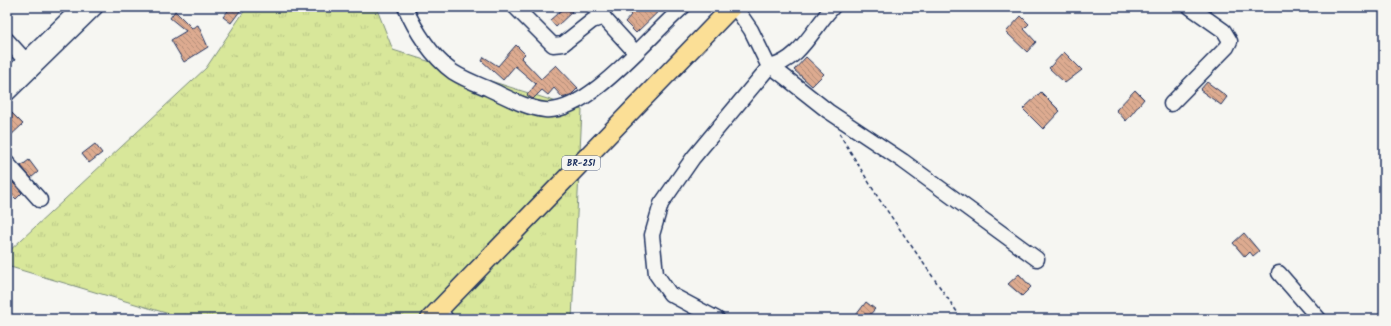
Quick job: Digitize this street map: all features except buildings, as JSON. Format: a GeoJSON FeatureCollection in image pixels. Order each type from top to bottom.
{"type":"FeatureCollection","features":[{"type":"Feature","properties":{"kind":"main road","name":"BR-251"},"geometry":{"type":"LineString","coordinates":[[438,316],[733,7]]}},
{"type":"Feature","properties":{"kind":"street"},"geometry":{"type":"LineString","coordinates":[[7,78],[80,7]]}},
{"type":"Feature","properties":{"kind":"street"},"geometry":{"type":"LineString","coordinates":[[7,94],[96,7]]}},
{"type":"Feature","properties":{"kind":"street"},"geometry":{"type":"LineString","coordinates":[[405,7],[425,41],[440,60],[453,72],[524,105],[545,110],[556,110],[570,106],[586,96],[619,69],[683,7]]}},
{"type":"Feature","properties":{"kind":"street"},"geometry":{"type":"LineString","coordinates":[[515,7],[553,45],[563,44],[592,21],[604,18]]}},
{"type":"Feature","properties":{"kind":"street"},"geometry":{"type":"LineString","coordinates":[[594,7],[635,52]]}},
{"type":"Feature","properties":{"kind":"street"},"geometry":{"type":"LineString","coordinates":[[733,7],[751,30],[772,66],[776,70],[828,111],[903,161],[1037,259]]}},
{"type":"Feature","properties":{"kind":"street"},"geometry":{"type":"LineString","coordinates":[[718,319],[670,294],[656,274],[652,235],[660,204],[693,158],[772,66],[798,51],[832,7]]}},
{"type":"Feature","properties":{"kind":"street"},"geometry":{"type":"LineString","coordinates":[[1171,104],[1227,47],[1230,41],[1224,31],[1190,7]]}},
{"type":"Feature","properties":{"kind":"street"},"geometry":{"type":"LineString","coordinates":[[7,40],[26,61]]}},
{"type":"Feature","properties":{"kind":"street"},"geometry":{"type":"LineString","coordinates":[[7,163],[40,200]]}},
{"type":"Feature","properties":{"kind":"street"},"geometry":{"type":"LineString","coordinates":[[1279,273],[1320,319]]}},
{"type":"Feature","properties":{"kind":"path"},"geometry":{"type":"LineString","coordinates":[[838,132],[879,199],[962,319]]}},
{"type":"Feature","properties":{"kind":"green space"},"geometry":{"type":"Polygon","coordinates":[[[247,7],[376,7],[393,50],[582,110],[572,319],[186,319],[7,266],[7,253],[206,68],[247,7]]]}}]}
